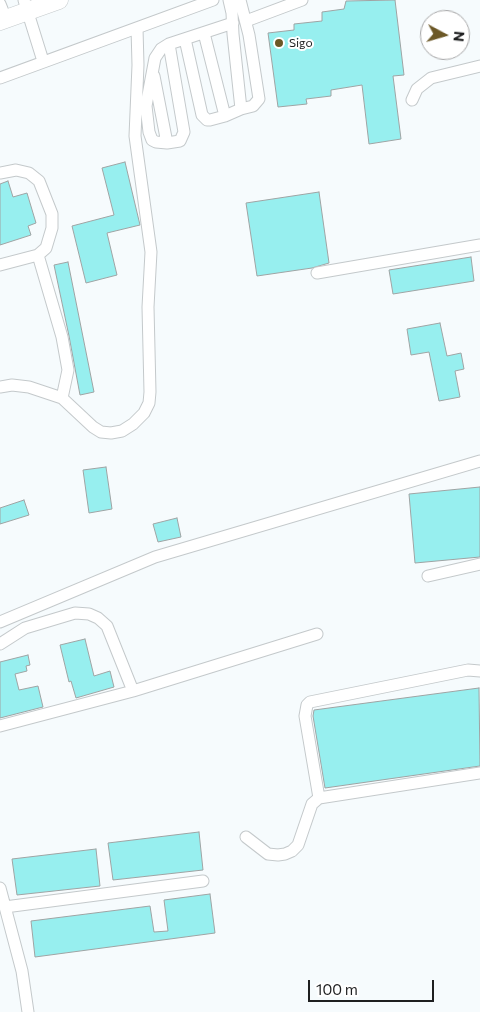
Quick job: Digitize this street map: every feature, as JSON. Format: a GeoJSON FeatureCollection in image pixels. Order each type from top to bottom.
{"type":"FeatureCollection","features":[{"type":"Feature","properties":{"kind":"highway"},"geometry":{"type":"LineString","coordinates":[[2,15],[26,5],[59,0]]}},
{"type":"Feature","properties":{"kind":"street"},"geometry":{"type":"LineString","coordinates":[[0,78],[213,0]]}},
{"type":"Feature","properties":{"kind":"street"},"geometry":{"type":"LineString","coordinates":[[229,0],[242,109]]}},
{"type":"Feature","properties":{"kind":"street"},"geometry":{"type":"LineString","coordinates":[[184,39],[202,115],[207,120],[253,106],[259,99],[246,21],[240,0]]}},
{"type":"Feature","properties":{"kind":"street"},"geometry":{"type":"LineString","coordinates":[[246,21],[302,0]]}},
{"type":"Feature","properties":{"kind":"street"},"geometry":{"type":"LineString","coordinates":[[26,5],[43,61]]}},
{"type":"Feature","properties":{"kind":"street"},"geometry":{"type":"LineString","coordinates":[[169,44],[184,132],[180,141],[167,143],[152,69],[155,58],[161,49],[169,44],[233,23]]}},
{"type":"Feature","properties":{"kind":"street"},"geometry":{"type":"LineString","coordinates":[[0,387],[12,385],[29,386],[62,398],[101,432],[122,431],[133,424],[144,413],[149,403],[148,307],[151,252],[135,136],[138,65],[137,28]]}},
{"type":"Feature","properties":{"kind":"street"},"geometry":{"type":"LineString","coordinates":[[204,32],[225,116]]}},
{"type":"Feature","properties":{"kind":"street"},"geometry":{"type":"LineString","coordinates":[[412,100],[417,89],[431,78],[480,66]]}},
{"type":"Feature","properties":{"kind":"street"},"geometry":{"type":"LineString","coordinates":[[0,173],[16,170],[29,173],[40,182],[52,214],[52,228],[46,248],[38,254],[0,265]]}},
{"type":"Feature","properties":{"kind":"street"},"geometry":{"type":"LineString","coordinates":[[317,273],[480,245]]}},
{"type":"Feature","properties":{"kind":"street"},"geometry":{"type":"LineString","coordinates":[[38,254],[62,337],[68,370],[62,398]]}},
{"type":"Feature","properties":{"kind":"street"},"geometry":{"type":"LineString","coordinates":[[0,622],[155,557],[480,461]]}},
{"type":"Feature","properties":{"kind":"street"},"geometry":{"type":"LineString","coordinates":[[428,576],[480,564]]}},
{"type":"Feature","properties":{"kind":"street"},"geometry":{"type":"LineString","coordinates":[[0,644],[26,628],[75,614],[89,614],[108,626],[133,691]]}},
{"type":"Feature","properties":{"kind":"street"},"geometry":{"type":"LineString","coordinates":[[0,726],[133,691],[318,634]]}},
{"type":"Feature","properties":{"kind":"street"},"geometry":{"type":"LineString","coordinates":[[319,798],[305,716],[307,705],[310,702],[468,670],[480,671]]}},
{"type":"Feature","properties":{"kind":"street"},"geometry":{"type":"LineString","coordinates":[[246,837],[268,854],[278,855],[292,851],[302,836],[312,804],[319,798],[480,773]]}},
{"type":"Feature","properties":{"kind":"street"},"geometry":{"type":"LineString","coordinates":[[5,907],[203,881]]}},
{"type":"Feature","properties":{"kind":"street"},"geometry":{"type":"LineString","coordinates":[[0,888],[22,972],[28,1012]]}},
{"type":"Feature","properties":{"kind":"building"},"geometry":{"type":"Polygon","coordinates":[[[395,0],[404,75],[393,76],[401,139],[369,144],[362,85],[331,90],[331,96],[306,99],[307,104],[278,107],[268,33],[294,30],[294,24],[322,21],[322,12],[344,9],[346,1],[395,0]]]}},
{"type":"Feature","properties":{"kind":"building"},"geometry":{"type":"Polygon","coordinates":[[[125,162],[140,225],[107,233],[117,275],[86,283],[72,226],[114,215],[102,168],[125,162]]]}},
{"type":"Feature","properties":{"kind":"building"},"geometry":{"type":"Polygon","coordinates":[[[8,181],[13,197],[27,193],[36,223],[28,226],[31,235],[0,245],[0,184],[8,181]]]}},
{"type":"Feature","properties":{"kind":"building"},"geometry":{"type":"Polygon","coordinates":[[[319,192],[329,263],[312,268],[257,276],[246,203],[319,192]]]}},
{"type":"Feature","properties":{"kind":"building"},"geometry":{"type":"Polygon","coordinates":[[[471,257],[474,281],[393,294],[389,270],[471,257]]]}},
{"type":"Feature","properties":{"kind":"building"},"geometry":{"type":"Polygon","coordinates":[[[68,262],[94,392],[80,395],[54,265],[68,262]]]}},
{"type":"Feature","properties":{"kind":"building"},"geometry":{"type":"Polygon","coordinates":[[[440,323],[447,356],[461,353],[464,369],[455,371],[460,397],[439,401],[429,352],[411,355],[407,329],[440,323]]]}},
{"type":"Feature","properties":{"kind":"building"},"geometry":{"type":"Polygon","coordinates":[[[106,467],[112,509],[89,513],[83,470],[106,467]]]}},
{"type":"Feature","properties":{"kind":"building"},"geometry":{"type":"Polygon","coordinates":[[[480,487],[480,557],[415,563],[409,494],[480,487]]]}},
{"type":"Feature","properties":{"kind":"building"},"geometry":{"type":"Polygon","coordinates":[[[24,500],[29,515],[0,524],[0,508],[24,500]]]}},
{"type":"Feature","properties":{"kind":"building"},"geometry":{"type":"Polygon","coordinates":[[[177,518],[181,537],[158,542],[153,524],[177,518]]]}},
{"type":"Feature","properties":{"kind":"building"},"geometry":{"type":"Polygon","coordinates":[[[85,639],[94,676],[110,671],[114,687],[76,698],[71,681],[69,682],[60,645],[85,639]]]}},
{"type":"Feature","properties":{"kind":"building"},"geometry":{"type":"Polygon","coordinates":[[[28,655],[30,665],[26,666],[27,671],[15,674],[19,690],[38,686],[43,707],[0,718],[0,662],[28,655]]]}},
{"type":"Feature","properties":{"kind":"building"},"geometry":{"type":"Polygon","coordinates":[[[479,688],[480,766],[325,788],[313,716],[314,710],[479,688]]]}},
{"type":"Feature","properties":{"kind":"building"},"geometry":{"type":"Polygon","coordinates":[[[199,832],[203,870],[113,880],[108,843],[199,832]]]}},
{"type":"Feature","properties":{"kind":"building"},"geometry":{"type":"Polygon","coordinates":[[[96,849],[100,886],[17,895],[12,859],[96,849]]]}},
{"type":"Feature","properties":{"kind":"building"},"geometry":{"type":"Polygon","coordinates":[[[210,894],[215,933],[35,957],[31,921],[150,906],[154,932],[168,931],[164,900],[210,894]]]}},
{"type":"Feature","properties":{"kind":"place","name":"Sigo"},"geometry":{"type":"Point","coordinates":[279,43]}}]}
